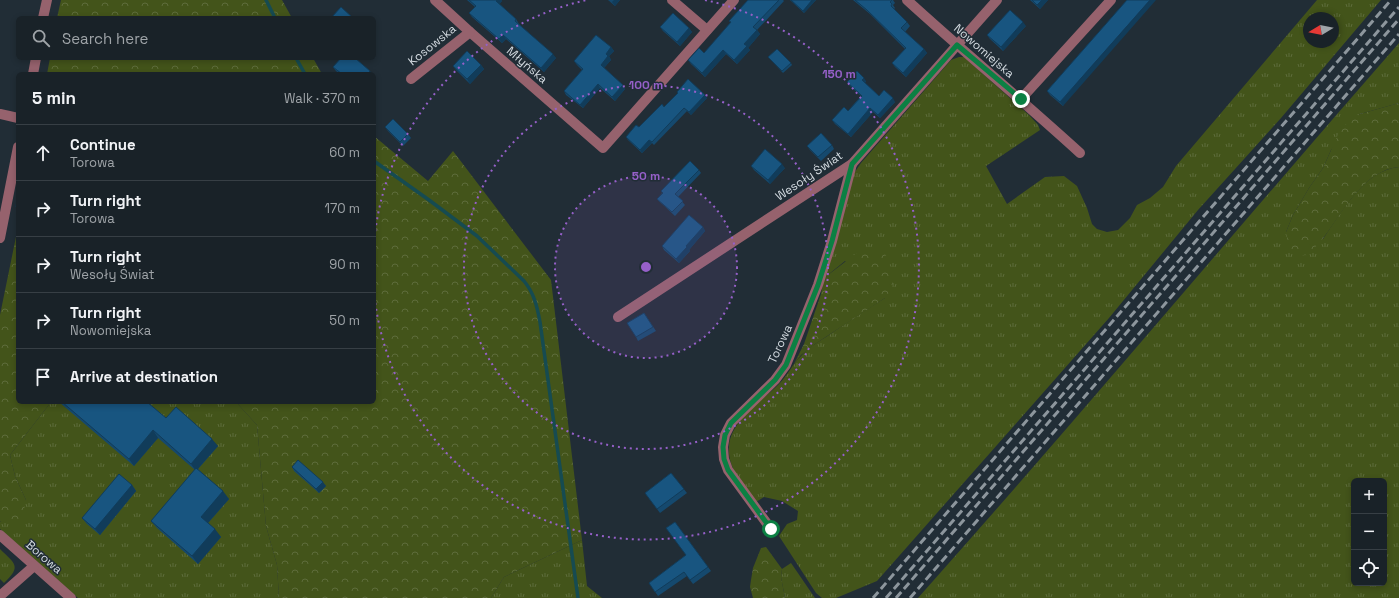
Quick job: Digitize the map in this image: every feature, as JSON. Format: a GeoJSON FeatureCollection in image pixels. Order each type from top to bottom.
{"type":"FeatureCollection","features":[{"type":"Feature","properties":{"kind":"street"},"geometry":{"type":"LineString","coordinates":[[43,16],[47,0]]}},
{"type":"Feature","properties":{"kind":"street","name":"Młyńska"},"geometry":{"type":"LineString","coordinates":[[435,0],[603,148],[707,30]]}},
{"type":"Feature","properties":{"kind":"street"},"geometry":{"type":"LineString","coordinates":[[672,0],[707,30],[734,0]]}},
{"type":"Feature","properties":{"kind":"street","name":"Nowomiejska"},"geometry":{"type":"LineString","coordinates":[[907,0],[1021,99],[1080,153]]}},
{"type":"Feature","properties":{"kind":"street","name":"Wesoły Świat"},"geometry":{"type":"LineString","coordinates":[[618,317],[852,164],[997,0]]}},
{"type":"Feature","properties":{"kind":"street"},"geometry":{"type":"LineString","coordinates":[[1021,99],[1111,0]]}},
{"type":"Feature","properties":{"kind":"street","name":"Kosowska"},"geometry":{"type":"LineString","coordinates":[[412,79],[470,32]]}},
{"type":"Feature","properties":{"kind":"street"},"geometry":{"type":"LineString","coordinates":[[32,72],[36,60]]}},
{"type":"Feature","properties":{"kind":"street"},"geometry":{"type":"LineString","coordinates":[[0,114],[16,118]]}},
{"type":"Feature","properties":{"kind":"street"},"geometry":{"type":"LineString","coordinates":[[0,238],[16,157]]}},
{"type":"Feature","properties":{"kind":"street","name":"Torowa"},"geometry":{"type":"LineString","coordinates":[[771,529],[728,470],[724,459],[723,447],[725,435],[731,423],[775,380],[786,365],[818,285],[832,241],[852,164]]}},
{"type":"Feature","properties":{"kind":"street","name":"Borowa"},"geometry":{"type":"LineString","coordinates":[[0,536],[71,598]]}},
{"type":"Feature","properties":{"kind":"street"},"geometry":{"type":"LineString","coordinates":[[0,596],[34,566]]}},
{"type":"Feature","properties":{"kind":"green space"},"geometry":{"type":"Polygon","coordinates":[[[61,0],[282,0],[291,16],[57,16],[61,0]]]}},
{"type":"Feature","properties":{"kind":"green space"},"geometry":{"type":"Polygon","coordinates":[[[1317,0],[1381,0],[1281,118],[1198,210],[1109,318],[877,581],[836,598],[822,598],[816,593],[779,536],[787,524],[797,520],[798,511],[782,501],[764,497],[756,502],[737,476],[731,462],[729,446],[735,428],[741,419],[779,384],[805,352],[885,298],[845,261],[824,278],[852,176],[861,163],[951,60],[964,57],[1029,115],[1038,125],[1040,130],[986,166],[1007,204],[1045,177],[1064,176],[1077,186],[1087,208],[1092,224],[1097,229],[1107,232],[1118,230],[1130,218],[1137,205],[1150,198],[1163,187],[1176,166],[1303,16],[1303,48],[1339,48],[1339,12],[1307,12],[1317,0]]]}},
{"type":"Feature","properties":{"kind":"green space"},"geometry":{"type":"Polygon","coordinates":[[[1399,43],[1399,103],[1360,114],[1331,150],[1323,168],[1293,215],[1286,232],[1323,239],[1346,206],[1364,184],[1386,170],[1399,167],[1399,598],[918,598],[1399,43]]]}},
{"type":"Feature","properties":{"kind":"green space"},"geometry":{"type":"Polygon","coordinates":[[[50,60],[314,60],[321,72],[47,72],[50,60]]]}},
{"type":"Feature","properties":{"kind":"green space"},"geometry":{"type":"Polygon","coordinates":[[[1399,103],[1399,167],[1387,170],[1375,176],[1365,184],[1316,246],[1307,255],[1294,256],[1289,249],[1286,232],[1293,215],[1323,168],[1341,128],[1360,114],[1399,103]]]}},
{"type":"Feature","properties":{"kind":"green space"},"geometry":{"type":"Polygon","coordinates":[[[376,138],[428,181],[453,151],[551,280],[582,540],[504,577],[491,598],[279,598],[277,565],[266,526],[257,425],[238,404],[376,404],[376,138]]]}},
{"type":"Feature","properties":{"kind":"green space"},"geometry":{"type":"Polygon","coordinates":[[[16,237],[16,404],[49,404],[10,455],[15,476],[26,500],[23,516],[15,521],[1,522],[0,521],[0,315],[16,237]]]}},
{"type":"Feature","properties":{"kind":"green space"},"geometry":{"type":"Polygon","coordinates":[[[870,249],[882,249],[887,257],[893,278],[891,290],[885,298],[815,344],[801,355],[794,364],[804,344],[821,294],[824,278],[858,252],[870,249]]]}},
{"type":"Feature","properties":{"kind":"green space"},"geometry":{"type":"Polygon","coordinates":[[[49,404],[238,404],[257,425],[266,526],[277,565],[279,598],[78,598],[0,529],[0,521],[1,522],[26,500],[15,476],[10,455],[49,404]]]}},
{"type":"Feature","properties":{"kind":"green space"},"geometry":{"type":"Polygon","coordinates":[[[582,540],[587,586],[602,598],[491,598],[504,577],[582,540]]]}},
{"type":"Feature","properties":{"kind":"green space"},"geometry":{"type":"Polygon","coordinates":[[[766,547],[782,569],[781,577],[785,598],[753,598],[750,587],[753,568],[761,548],[766,547]]]}},
{"type":"Feature","properties":{"kind":"green space"},"geometry":{"type":"Polygon","coordinates":[[[0,549],[13,562],[15,569],[4,583],[0,579],[0,549]]]}},
{"type":"Feature","properties":{"kind":"green space"},"geometry":{"type":"Polygon","coordinates":[[[791,563],[815,598],[785,598],[781,577],[782,569],[791,563]]]}},
{"type":"Feature","properties":{"kind":"building"},"geometry":{"type":"Polygon","coordinates":[[[469,0],[497,0],[496,1],[516,19],[515,21],[553,54],[541,68],[503,35],[499,39],[469,13],[476,6],[469,0]]]}},
{"type":"Feature","properties":{"kind":"building"},"geometry":{"type":"Polygon","coordinates":[[[748,0],[779,0],[753,27],[757,30],[744,44],[747,46],[734,60],[723,50],[702,73],[688,60],[699,48],[704,53],[731,22],[729,21],[748,0]]]}},
{"type":"Feature","properties":{"kind":"building"},"geometry":{"type":"Polygon","coordinates":[[[791,0],[812,0],[803,11],[791,0]]]}},
{"type":"Feature","properties":{"kind":"building"},"geometry":{"type":"Polygon","coordinates":[[[855,0],[892,0],[890,2],[892,4],[891,6],[907,22],[901,28],[924,49],[903,73],[892,63],[906,48],[855,0]]]}},
{"type":"Feature","properties":{"kind":"building"},"geometry":{"type":"Polygon","coordinates":[[[1032,0],[1042,0],[1037,5],[1032,0]]]}},
{"type":"Feature","properties":{"kind":"building"},"geometry":{"type":"Polygon","coordinates":[[[1127,0],[1150,0],[1060,102],[1047,91],[1127,0]]]}},
{"type":"Feature","properties":{"kind":"building"},"geometry":{"type":"Polygon","coordinates":[[[341,7],[351,16],[333,16],[341,7]]]}},
{"type":"Feature","properties":{"kind":"building"},"geometry":{"type":"Polygon","coordinates":[[[1010,10],[1023,22],[1001,47],[987,35],[1010,10]]]}},
{"type":"Feature","properties":{"kind":"building"},"geometry":{"type":"Polygon","coordinates":[[[673,13],[689,28],[677,42],[660,27],[673,13]]]}},
{"type":"Feature","properties":{"kind":"building"},"geometry":{"type":"Polygon","coordinates":[[[596,35],[611,47],[606,54],[608,56],[601,65],[623,85],[612,97],[598,84],[580,105],[564,91],[583,69],[574,61],[596,35]]]}},
{"type":"Feature","properties":{"kind":"building"},"geometry":{"type":"Polygon","coordinates":[[[777,49],[791,63],[782,71],[768,57],[777,49]]]}},
{"type":"Feature","properties":{"kind":"building"},"geometry":{"type":"Polygon","coordinates":[[[467,51],[481,65],[467,79],[453,66],[467,51]]]}},
{"type":"Feature","properties":{"kind":"building"},"geometry":{"type":"Polygon","coordinates":[[[339,60],[357,60],[370,71],[339,72],[333,67],[339,60]]]}},
{"type":"Feature","properties":{"kind":"building"},"geometry":{"type":"Polygon","coordinates":[[[857,71],[864,78],[862,80],[879,96],[884,90],[893,98],[878,115],[870,108],[848,134],[832,120],[844,107],[848,111],[862,96],[847,82],[857,71]]]}},
{"type":"Feature","properties":{"kind":"building"},"geometry":{"type":"Polygon","coordinates":[[[688,79],[705,95],[689,112],[684,108],[652,142],[649,140],[640,150],[626,137],[636,125],[639,127],[662,104],[664,107],[678,93],[677,92],[688,79]]]}},
{"type":"Feature","properties":{"kind":"building"},"geometry":{"type":"Polygon","coordinates":[[[393,119],[408,134],[400,142],[385,127],[393,119]]]}},
{"type":"Feature","properties":{"kind":"building"},"geometry":{"type":"Polygon","coordinates":[[[821,133],[832,145],[818,157],[807,146],[821,133]]]}},
{"type":"Feature","properties":{"kind":"building"},"geometry":{"type":"Polygon","coordinates":[[[765,149],[782,164],[768,180],[751,166],[765,149]]]}},
{"type":"Feature","properties":{"kind":"building"},"geometry":{"type":"Polygon","coordinates":[[[690,161],[699,170],[675,194],[683,201],[672,212],[657,199],[663,193],[661,191],[690,161]]]}},
{"type":"Feature","properties":{"kind":"building"},"geometry":{"type":"Polygon","coordinates":[[[689,215],[703,227],[676,259],[662,246],[689,215]]]}},
{"type":"Feature","properties":{"kind":"building"},"geometry":{"type":"Polygon","coordinates":[[[644,313],[653,327],[636,337],[627,323],[644,313]]]}},
{"type":"Feature","properties":{"kind":"building"},"geometry":{"type":"Polygon","coordinates":[[[64,404],[149,404],[166,418],[176,407],[212,439],[191,464],[153,430],[129,459],[64,404]]]}},
{"type":"Feature","properties":{"kind":"building"},"geometry":{"type":"Polygon","coordinates":[[[298,460],[323,482],[316,489],[292,467],[298,460]]]}},
{"type":"Feature","properties":{"kind":"building"},"geometry":{"type":"Polygon","coordinates":[[[196,468],[223,491],[201,517],[215,529],[192,556],[151,521],[196,468]]]}},
{"type":"Feature","properties":{"kind":"building"},"geometry":{"type":"Polygon","coordinates":[[[671,473],[684,489],[657,509],[645,493],[671,473]]]}},
{"type":"Feature","properties":{"kind":"building"},"geometry":{"type":"Polygon","coordinates":[[[119,474],[132,485],[95,529],[82,518],[119,474]]]}},
{"type":"Feature","properties":{"kind":"building"},"geometry":{"type":"Polygon","coordinates":[[[675,522],[708,567],[690,580],[684,572],[655,592],[649,583],[686,555],[666,528],[675,522]]]}},
{"type":"Feature","properties":{"kind":"waterway"},"geometry":{"type":"LineString","coordinates":[[266,0],[274,16]]}},
{"type":"Feature","properties":{"kind":"waterway"},"geometry":{"type":"LineString","coordinates":[[297,60],[304,72]]}},
{"type":"Feature","properties":{"kind":"waterway"},"geometry":{"type":"LineString","coordinates":[[376,162],[477,236],[524,281],[533,295],[540,322],[578,598]]}},
{"type":"Feature","properties":{"kind":"railway"},"geometry":{"type":"LineString","coordinates":[[873,598],[1391,0]]}},
{"type":"Feature","properties":{"kind":"railway"},"geometry":{"type":"LineString","coordinates":[[886,598],[1399,7]]}},
{"type":"Feature","properties":{"kind":"railway"},"geometry":{"type":"LineString","coordinates":[[896,598],[1399,19]]}},
{"type":"Feature","properties":{"kind":"railway"},"geometry":{"type":"LineString","coordinates":[[910,598],[1399,34]]}},
{"type":"Feature","properties":{"kind":"route"},"geometry":{"type":"LineString","coordinates":[[771,529],[728,470],[724,459],[723,447],[725,435],[731,423],[775,380],[786,365],[793,351],[818,285],[832,241],[852,164],[957,45],[1021,99]]}}]}
